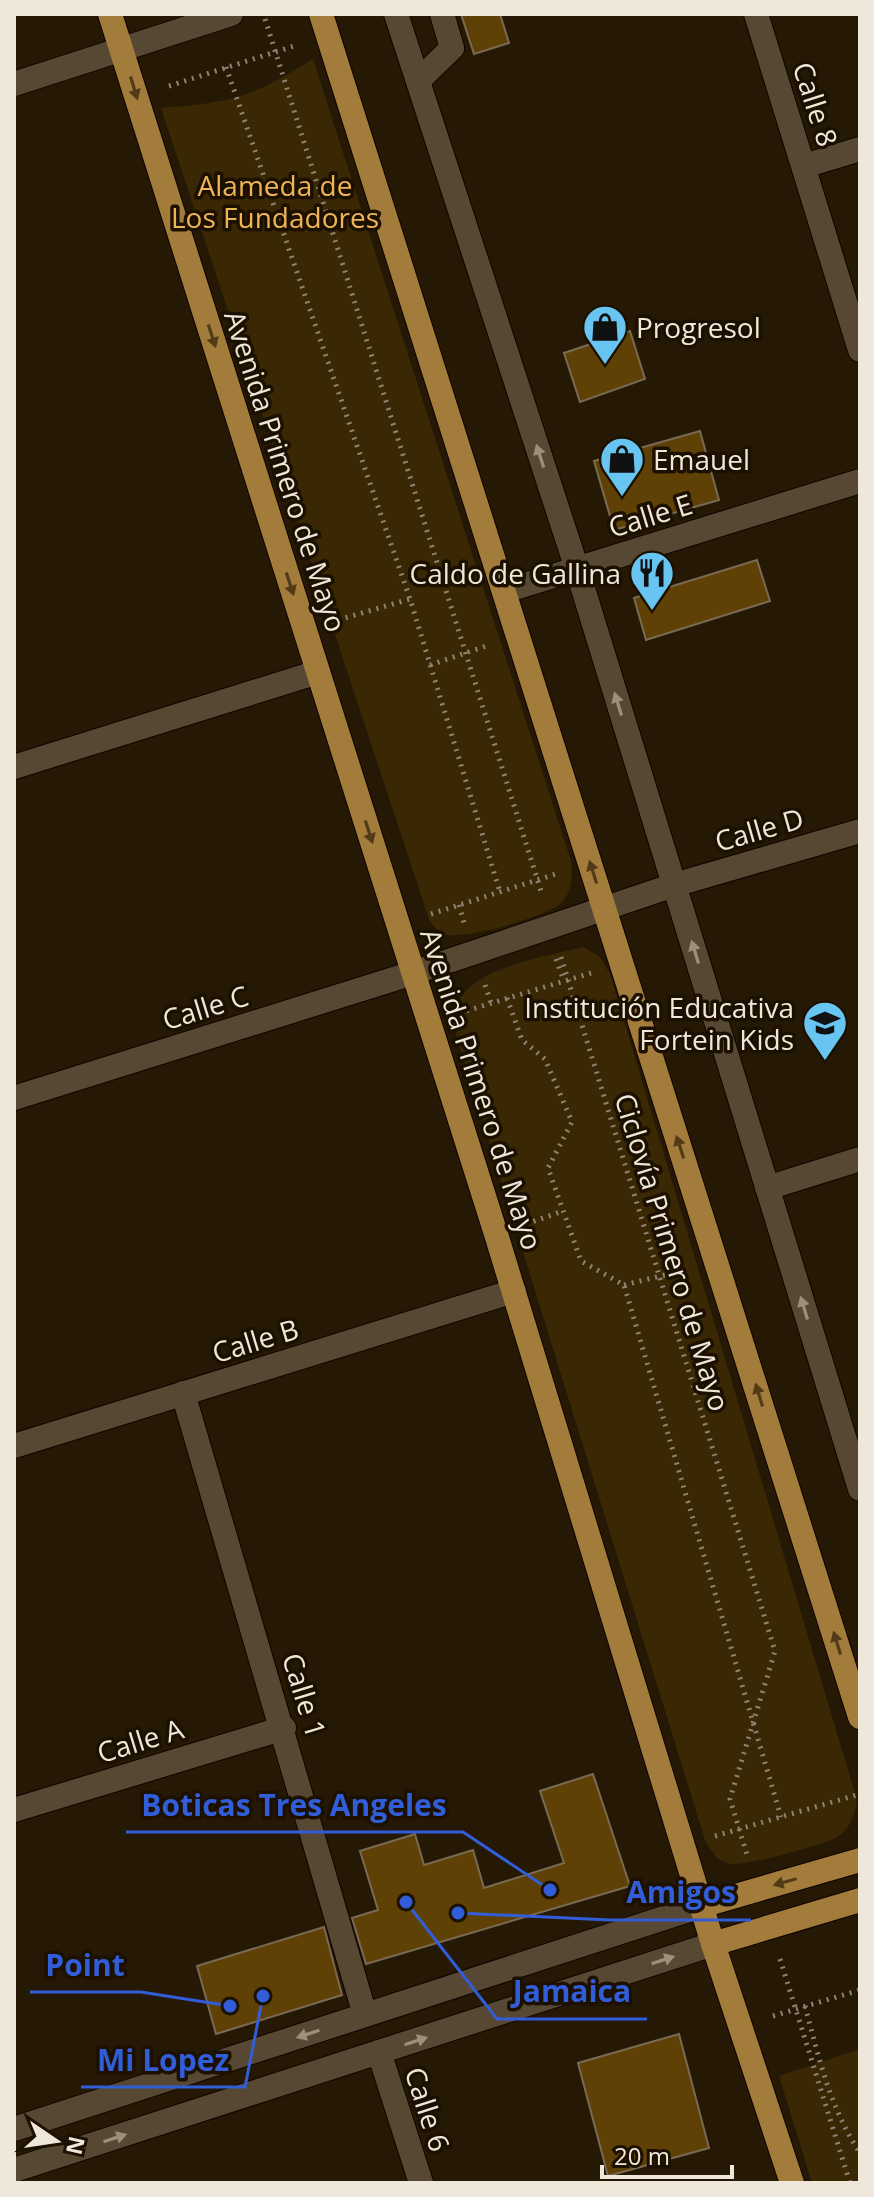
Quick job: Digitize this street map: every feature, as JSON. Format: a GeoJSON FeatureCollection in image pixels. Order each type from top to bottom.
{"type":"FeatureCollection","features":[{"type":"Feature","properties":{"kind":"main road","name":"Avenida Primero de Mayo"},"geometry":{"type":"LineString","coordinates":[[110,14],[514,1291],[682,1846],[792,2183]]}},
{"type":"Feature","properties":{"kind":"main road"},"geometry":{"type":"LineString","coordinates":[[325,24],[860,1717]]}},
{"type":"Feature","properties":{"kind":"main road"},"geometry":{"type":"LineString","coordinates":[[701,1906],[860,1860]]}},
{"type":"Feature","properties":{"kind":"main road"},"geometry":{"type":"LineString","coordinates":[[713,1944],[860,1900]]}},
{"type":"Feature","properties":{"kind":"street"},"geometry":{"type":"LineString","coordinates":[[14,84],[231,14]]}},
{"type":"Feature","properties":{"kind":"street"},"geometry":{"type":"LineString","coordinates":[[396,14],[577,569],[860,1489]]}},
{"type":"Feature","properties":{"kind":"street"},"geometry":{"type":"LineString","coordinates":[[418,81],[452,48],[442,14]]}},
{"type":"Feature","properties":{"kind":"street","name":"Calle 8"},"geometry":{"type":"LineString","coordinates":[[756,14],[860,350]]}},
{"type":"Feature","properties":{"kind":"street"},"geometry":{"type":"LineString","coordinates":[[804,166],[860,149]]}},
{"type":"Feature","properties":{"kind":"street","name":"Calle E"},"geometry":{"type":"LineString","coordinates":[[505,591],[860,481]]}},
{"type":"Feature","properties":{"kind":"street"},"geometry":{"type":"LineString","coordinates":[[14,767],[318,672]]}},
{"type":"Feature","properties":{"kind":"street","name":"Calle D"},"geometry":{"type":"LineString","coordinates":[[552,926],[674,885],[860,831]]}},
{"type":"Feature","properties":{"kind":"street","name":"Calle C"},"geometry":{"type":"LineString","coordinates":[[14,1098],[413,973],[552,926]]}},
{"type":"Feature","properties":{"kind":"street"},"geometry":{"type":"LineString","coordinates":[[767,1188],[860,1159]]}},
{"type":"Feature","properties":{"kind":"street","name":"Calle B"},"geometry":{"type":"LineString","coordinates":[[14,1446],[514,1291]]}},
{"type":"Feature","properties":{"kind":"street","name":"Calle 1"},"geometry":{"type":"LineString","coordinates":[[183,1393],[284,1728],[365,2015]]}},
{"type":"Feature","properties":{"kind":"street","name":"Calle A"},"geometry":{"type":"LineString","coordinates":[[14,1810],[284,1728]]}},
{"type":"Feature","properties":{"kind":"street"},"geometry":{"type":"LineString","coordinates":[[14,2129],[701,1906]]}},
{"type":"Feature","properties":{"kind":"street"},"geometry":{"type":"LineString","coordinates":[[14,2170],[713,1944]]}},
{"type":"Feature","properties":{"kind":"street","name":"Calle 6"},"geometry":{"type":"LineString","coordinates":[[379,2052],[421,2183]]}},
{"type":"Feature","properties":{"kind":"path","name":"Ciclovía Primero de Mayo"},"geometry":{"type":"LineString","coordinates":[[263,14],[538,880],[775,1651],[730,1799],[758,1889]]}},
{"type":"Feature","properties":{"kind":"path"},"geometry":{"type":"LineString","coordinates":[[136,97],[275,52],[325,24]]}},
{"type":"Feature","properties":{"kind":"path"},"geometry":{"type":"LineString","coordinates":[[226,67],[410,599],[500,892]]}},
{"type":"Feature","properties":{"kind":"path"},"geometry":{"type":"LineString","coordinates":[[305,629],[410,599]]}},
{"type":"Feature","properties":{"kind":"path"},"geometry":{"type":"LineString","coordinates":[[430,665],[518,635]]}},
{"type":"Feature","properties":{"kind":"path"},"geometry":{"type":"LineString","coordinates":[[398,925],[591,864]]}},
{"type":"Feature","properties":{"kind":"path"},"geometry":{"type":"LineString","coordinates":[[429,1022],[622,963]]}},
{"type":"Feature","properties":{"kind":"path"},"geometry":{"type":"LineString","coordinates":[[507,998],[522,1040],[545,1059],[572,1122],[548,1168],[581,1261],[624,1285],[717,1262]]}},
{"type":"Feature","properties":{"kind":"path"},"geometry":{"type":"LineString","coordinates":[[624,1285],[781,1817]]}},
{"type":"Feature","properties":{"kind":"path"},"geometry":{"type":"LineString","coordinates":[[682,1846],[860,1794]]}},
{"type":"Feature","properties":{"kind":"path"},"geometry":{"type":"LineString","coordinates":[[770,1927],[850,2183]]}},
{"type":"Feature","properties":{"kind":"path"},"geometry":{"type":"LineString","coordinates":[[740,2026],[860,1990]]}},
{"type":"Feature","properties":{"kind":"path"},"geometry":{"type":"LineString","coordinates":[[805,2006],[829,2095],[842,2126],[860,2153]]}},
{"type":"Feature","properties":{"kind":"green space","name":"Alameda de Los Fundadores"},"geometry":{"type":"Polygon","coordinates":[[[313,59],[571,861],[570,888],[562,902],[541,914],[486,931],[444,934],[430,922],[161,108],[241,96],[313,59]]]}},
{"type":"Feature","properties":{"kind":"green space"},"geometry":{"type":"Polygon","coordinates":[[[583,947],[600,957],[610,974],[857,1800],[849,1826],[837,1837],[802,1850],[752,1862],[732,1864],[722,1861],[705,1840],[456,1035],[458,1003],[479,980],[513,965],[583,947]]]}},
{"type":"Feature","properties":{"kind":"green space"},"geometry":{"type":"Polygon","coordinates":[[[860,2049],[860,2183],[812,2183],[779,2076],[860,2049]]]}},
{"type":"Feature","properties":{"kind":"building"},"geometry":{"type":"Polygon","coordinates":[[[461,14],[500,14],[509,43],[474,54],[461,14]]]}},
{"type":"Feature","properties":{"kind":"building","name":"Progresol"},"geometry":{"type":"Polygon","coordinates":[[[630,331],[645,379],[580,402],[564,353],[630,331]]]}},
{"type":"Feature","properties":{"kind":"building"},"geometry":{"type":"Polygon","coordinates":[[[700,431],[719,500],[614,530],[594,461],[700,431]]]}},
{"type":"Feature","properties":{"kind":"building"},"geometry":{"type":"Polygon","coordinates":[[[757,560],[770,601],[646,640],[634,598],[757,560]]]}},
{"type":"Feature","properties":{"kind":"building"},"geometry":{"type":"Polygon","coordinates":[[[593,1774],[630,1886],[366,1964],[352,1918],[378,1910],[360,1851],[415,1834],[424,1865],[473,1850],[484,1888],[564,1863],[540,1791],[593,1774]]]}},
{"type":"Feature","properties":{"kind":"building"},"geometry":{"type":"Polygon","coordinates":[[[324,1927],[342,1995],[216,2034],[197,1966],[324,1927]]]}},
{"type":"Feature","properties":{"kind":"building"},"geometry":{"type":"Polygon","coordinates":[[[679,2034],[709,2148],[608,2176],[578,2063],[679,2034]]]}},
{"type":"Feature","properties":{"kind":"place","name":"Progresol"},"geometry":{"type":"Point","coordinates":[605,366]}},
{"type":"Feature","properties":{"kind":"place","name":"Emauel"},"geometry":{"type":"Point","coordinates":[622,498]}},
{"type":"Feature","properties":{"kind":"place","name":"Caldo de Gallina"},"geometry":{"type":"Point","coordinates":[652,612]}},
{"type":"Feature","properties":{"kind":"place","name":"Institución Educativa Fortein Kids"},"geometry":{"type":"Point","coordinates":[825,1062]}},
{"type":"Feature","properties":{"kind":"place","name":"Boticas Tres Angeles"},"geometry":{"type":"Point","coordinates":[550,1890]}},
{"type":"Feature","properties":{"kind":"place","name":"Jamaica"},"geometry":{"type":"Point","coordinates":[406,1902]}},
{"type":"Feature","properties":{"kind":"place","name":"Amigos"},"geometry":{"type":"Point","coordinates":[458,1913]}},
{"type":"Feature","properties":{"kind":"place","name":"Mi Lopez"},"geometry":{"type":"Point","coordinates":[263,1996]}},
{"type":"Feature","properties":{"kind":"place","name":"Point"},"geometry":{"type":"Point","coordinates":[230,2006]}}]}
